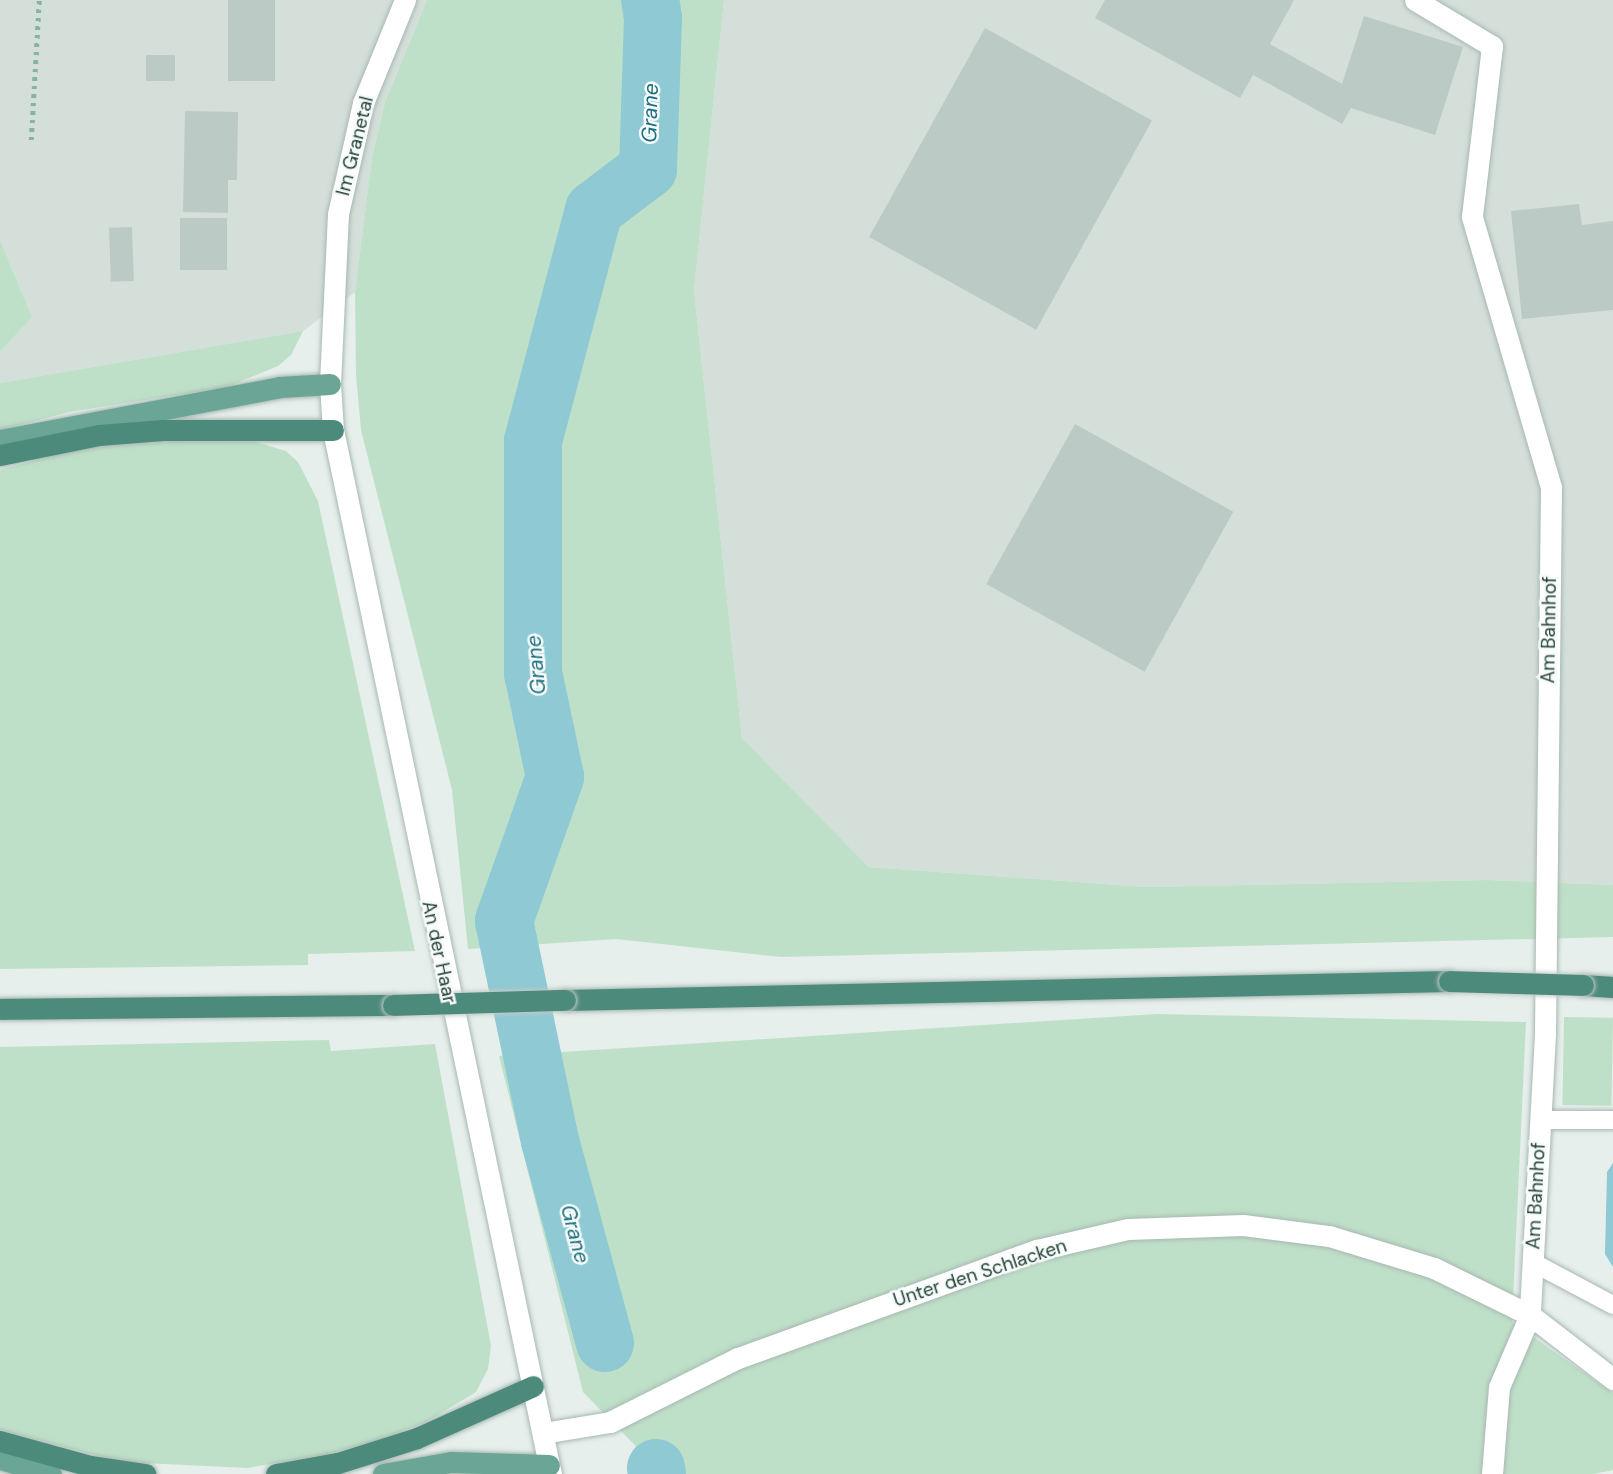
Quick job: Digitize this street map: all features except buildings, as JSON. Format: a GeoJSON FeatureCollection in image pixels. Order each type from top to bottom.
{"type":"FeatureCollection","features":[{"type":"Feature","properties":{"kind":"highway"},"geometry":{"type":"LineString","coordinates":[[0,455],[99,435],[163,430],[333,430]]}},
{"type":"Feature","properties":{"kind":"highway"},"geometry":{"type":"LineString","coordinates":[[0,1009],[393,1005],[1449,981],[1613,987]]}},
{"type":"Feature","properties":{"kind":"highway"},"geometry":{"type":"LineString","coordinates":[[0,994],[56,1008]]}},
{"type":"Feature","properties":{"kind":"highway"},"geometry":{"type":"LineString","coordinates":[[0,1024],[56,1008]]}},
{"type":"Feature","properties":{"kind":"highway"},"geometry":{"type":"LineString","coordinates":[[276,1474],[338,1463],[417,1438],[533,1386]]}},
{"type":"Feature","properties":{"kind":"highway"},"geometry":{"type":"LineString","coordinates":[[0,1441],[90,1466],[145,1474]]}},
{"type":"Feature","properties":{"kind":"main road"},"geometry":{"type":"LineString","coordinates":[[0,440],[280,387],[330,384]]}},
{"type":"Feature","properties":{"kind":"main road"},"geometry":{"type":"LineString","coordinates":[[0,1459],[51,1474]]}},
{"type":"Feature","properties":{"kind":"main road"},"geometry":{"type":"LineString","coordinates":[[383,1474],[451,1462],[550,1469]]}},
{"type":"Feature","properties":{"kind":"street","name":"Im Granetal"},"geometry":{"type":"LineString","coordinates":[[330,384],[338,214],[350,156],[376,66],[405,0]]}},
{"type":"Feature","properties":{"kind":"street","name":"Am Bahnhof"},"geometry":{"type":"LineString","coordinates":[[1415,0],[1492,46],[1472,217],[1551,487],[1540,1120],[1530,1315]]}},
{"type":"Feature","properties":{"kind":"street","name":"An der Haar"},"geometry":{"type":"LineString","coordinates":[[330,384],[333,430],[550,1469]]}},
{"type":"Feature","properties":{"kind":"street","name":"Unter den Schlacken"},"geometry":{"type":"LineString","coordinates":[[543,1433],[610,1422],[738,1357],[1037,1250],[1128,1229],[1243,1225],[1329,1236],[1434,1268],[1530,1315],[1613,1379]]}},
{"type":"Feature","properties":{"kind":"street"},"geometry":{"type":"LineString","coordinates":[[1492,1474],[1499,1387],[1530,1315]]}},
{"type":"Feature","properties":{"kind":"lane"},"geometry":{"type":"LineString","coordinates":[[1540,1120],[1613,1120]]}},
{"type":"Feature","properties":{"kind":"lane"},"geometry":{"type":"LineString","coordinates":[[1532,1262],[1613,1305]]}},
{"type":"Feature","properties":{"kind":"path"},"geometry":{"type":"LineString","coordinates":[[31,140],[39,0]]}},
{"type":"Feature","properties":{"kind":"shaded area"},"geometry":{"type":"Polygon","coordinates":[[[0,0],[427,0],[385,102],[372,157],[355,292],[303,331],[0,383],[0,352],[32,317],[0,240],[0,0]]]}},
{"type":"Feature","properties":{"kind":"shaded area"},"geometry":{"type":"Polygon","coordinates":[[[724,0],[1613,0],[1613,885],[1488,880],[1146,887],[869,867],[742,738],[694,290],[724,0]]]}},
{"type":"Feature","properties":{"kind":"green space"},"geometry":{"type":"Polygon","coordinates":[[[427,0],[724,0],[694,290],[742,738],[869,867],[1146,887],[1488,880],[1613,885],[1613,937],[781,957],[616,939],[468,949],[452,790],[361,430],[356,375],[355,292],[372,157],[385,102],[427,0]]]}},
{"type":"Feature","properties":{"kind":"green space"},"geometry":{"type":"Polygon","coordinates":[[[0,240],[32,317],[0,352],[0,240]]]}},
{"type":"Feature","properties":{"kind":"green space"},"geometry":{"type":"Polygon","coordinates":[[[303,331],[291,355],[278,366],[227,387],[69,412],[0,430],[0,383],[303,331]]]}},
{"type":"Feature","properties":{"kind":"green space"},"geometry":{"type":"Polygon","coordinates":[[[170,441],[256,442],[286,451],[298,462],[318,501],[415,951],[308,954],[308,965],[0,969],[0,470],[80,448],[170,441]]]}},
{"type":"Feature","properties":{"kind":"green space"},"geometry":{"type":"Polygon","coordinates":[[[1157,1014],[1526,1022],[1512,1322],[1613,1393],[1613,1470],[1594,1474],[663,1474],[583,1392],[499,1056],[1157,1014]]]}},
{"type":"Feature","properties":{"kind":"green space"},"geometry":{"type":"Polygon","coordinates":[[[1564,1017],[1613,1018],[1611,1106],[1562,1105],[1564,1017]]]}},
{"type":"Feature","properties":{"kind":"green space"},"geometry":{"type":"Polygon","coordinates":[[[329,1040],[331,1051],[435,1044],[491,1346],[488,1369],[476,1392],[428,1421],[382,1439],[325,1455],[247,1468],[122,1462],[0,1430],[0,1047],[329,1040]]]}},
{"type":"Feature","properties":{"kind":"water"},"geometry":{"type":"Polygon","coordinates":[[[1613,1163],[1613,1267],[1605,1254],[1607,1172],[1613,1163]]]}},
{"type":"Feature","properties":{"kind":"waterway","name":"Grane"},"geometry":{"type":"LineString","coordinates":[[605,1343],[550,1141],[504,921],[555,777],[533,673],[533,441],[594,210],[648,169],[653,18],[650,0]]}},
{"type":"Feature","properties":{"kind":"waterway","name":"Grane"},"geometry":{"type":"LineString","coordinates":[[656,1468],[657,1474]]}}]}
